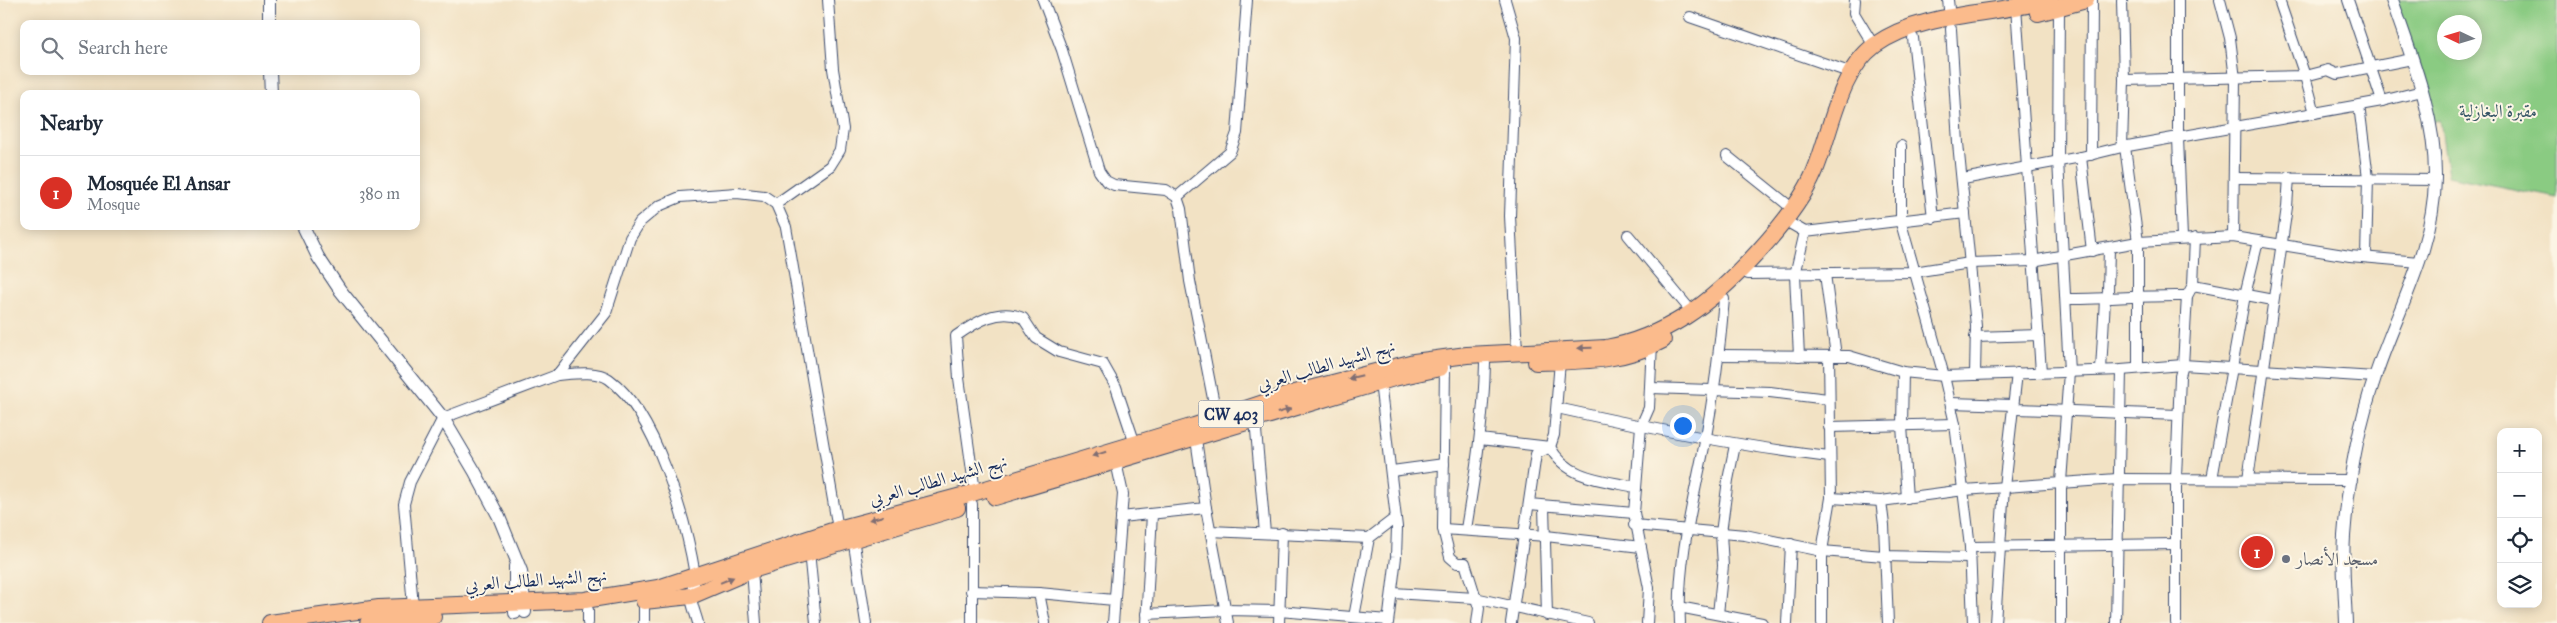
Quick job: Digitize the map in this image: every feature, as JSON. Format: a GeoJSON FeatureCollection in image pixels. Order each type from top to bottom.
{"type":"FeatureCollection","features":[{"type":"Feature","properties":{"kind":"main road","name":"نهج الشهيد الطالب العربي"},"geometry":{"type":"LineString","coordinates":[[368,623],[433,620],[519,607],[585,600],[658,588],[696,578],[838,529],[974,498],[1116,462],[1195,432],[1217,419],[1294,393],[1414,362],[1467,355],[1606,348],[1676,334],[1724,299],[1748,274],[1820,181],[1829,162],[1835,125],[1852,73],[1858,62],[1874,46],[1889,36],[2054,4],[2086,0]]}},
{"type":"Feature","properties":{"kind":"main road","name":"نهج الشهيد الطالب العربي"},"geometry":{"type":"LineString","coordinates":[[1835,125],[1870,63],[1889,49],[1951,23]]}},
{"type":"Feature","properties":{"kind":"main road","name":"نهج الشهيد الطالب العربي"},"geometry":{"type":"LineString","coordinates":[[270,623],[379,608],[413,606],[519,607],[588,616],[644,601],[691,596],[752,570],[1135,444],[1255,419],[1380,382],[1445,367],[1485,362],[1607,360],[1632,355],[1692,312],[1770,244]]}},
{"type":"Feature","properties":{"kind":"street"},"geometry":{"type":"LineString","coordinates":[[269,0],[269,20]]}},
{"type":"Feature","properties":{"kind":"street"},"geometry":{"type":"LineString","coordinates":[[776,204],[830,166],[840,150],[843,129],[833,69],[828,0]]}},
{"type":"Feature","properties":{"kind":"street"},"geometry":{"type":"LineString","coordinates":[[1043,0],[1062,50],[1099,171],[1106,181],[1114,185],[1166,190],[1177,196],[1181,209],[1190,281],[1217,419]]}},
{"type":"Feature","properties":{"kind":"street"},"geometry":{"type":"LineString","coordinates":[[1177,196],[1230,152],[1237,133],[1247,0]]}},
{"type":"Feature","properties":{"kind":"street"},"geometry":{"type":"LineString","coordinates":[[1505,0],[1516,38],[1510,216],[1517,352]]}},
{"type":"Feature","properties":{"kind":"street"},"geometry":{"type":"LineString","coordinates":[[1855,0],[1854,14],[1874,46]]}},
{"type":"Feature","properties":{"kind":"street"},"geometry":{"type":"LineString","coordinates":[[1948,0],[1957,125],[1976,326],[1975,375]]}},
{"type":"Feature","properties":{"kind":"street"},"geometry":{"type":"LineString","coordinates":[[2092,0],[2086,156],[2092,251]]}},
{"type":"Feature","properties":{"kind":"street"},"geometry":{"type":"LineString","coordinates":[[2122,0],[2123,147],[2138,242],[2138,368]]}},
{"type":"Feature","properties":{"kind":"street"},"geometry":{"type":"LineString","coordinates":[[2178,0],[2177,80],[2182,238]]}},
{"type":"Feature","properties":{"kind":"street"},"geometry":{"type":"LineString","coordinates":[[2220,0],[2230,38],[2235,79],[2233,237]]}},
{"type":"Feature","properties":{"kind":"street"},"geometry":{"type":"LineString","coordinates":[[2278,0],[2305,76],[2315,113]]}},
{"type":"Feature","properties":{"kind":"street"},"geometry":{"type":"LineString","coordinates":[[2348,0],[2382,101]]}},
{"type":"Feature","properties":{"kind":"street"},"geometry":{"type":"LineString","coordinates":[[2346,623],[2344,536],[2358,439],[2374,377],[2419,262],[2433,207],[2435,180],[2434,150],[2422,91],[2392,0]]}},
{"type":"Feature","properties":{"kind":"street"},"geometry":{"type":"LineString","coordinates":[[2054,4],[2058,160],[2069,372],[2068,411],[2061,482],[2061,623]]}},
{"type":"Feature","properties":{"kind":"street"},"geometry":{"type":"LineString","coordinates":[[2016,11],[2032,260],[2042,372]]}},
{"type":"Feature","properties":{"kind":"street"},"geometry":{"type":"LineString","coordinates":[[1690,17],[1852,73]]}},
{"type":"Feature","properties":{"kind":"street"},"geometry":{"type":"LineString","coordinates":[[1914,38],[1933,218]]}},
{"type":"Feature","properties":{"kind":"street"},"geometry":{"type":"LineString","coordinates":[[2124,80],[2305,76],[2328,70],[2337,74],[2412,59]]}},
{"type":"Feature","properties":{"kind":"street"},"geometry":{"type":"LineString","coordinates":[[270,75],[271,90]]}},
{"type":"Feature","properties":{"kind":"street"},"geometry":{"type":"LineString","coordinates":[[1962,179],[2086,156],[2123,147],[2382,101],[2422,91]]}},
{"type":"Feature","properties":{"kind":"street"},"geometry":{"type":"LineString","coordinates":[[2359,105],[2368,178],[2366,257]]}},
{"type":"Feature","properties":{"kind":"street"},"geometry":{"type":"LineString","coordinates":[[1901,146],[1901,223],[1944,376],[1954,424],[1970,547],[1973,623]]}},
{"type":"Feature","properties":{"kind":"street"},"geometry":{"type":"LineString","coordinates":[[1727,156],[1792,217],[1805,232]]}},
{"type":"Feature","properties":{"kind":"street"},"geometry":{"type":"LineString","coordinates":[[2235,178],[2288,177],[2435,180]]}},
{"type":"Feature","properties":{"kind":"street"},"geometry":{"type":"LineString","coordinates":[[2248,479],[2288,177]]}},
{"type":"Feature","properties":{"kind":"street"},"geometry":{"type":"LineString","coordinates":[[557,375],[606,313],[630,238],[640,222],[659,206],[680,197],[737,193],[764,196],[776,204],[786,227],[838,529]]}},
{"type":"Feature","properties":{"kind":"street"},"geometry":{"type":"LineString","coordinates":[[1805,232],[1901,223],[1965,213]]}},
{"type":"Feature","properties":{"kind":"street"},"geometry":{"type":"LineString","coordinates":[[305,230],[318,257],[340,290],[443,418],[499,517],[517,559],[524,583],[519,607]]}},
{"type":"Feature","properties":{"kind":"street"},"geometry":{"type":"LineString","coordinates":[[1799,356],[1795,275],[1805,232]]}},
{"type":"Feature","properties":{"kind":"street"},"geometry":{"type":"LineString","coordinates":[[1628,235],[1692,312]]}},
{"type":"Feature","properties":{"kind":"street"},"geometry":{"type":"LineString","coordinates":[[1748,274],[1795,275],[1914,272],[1970,263],[2032,260],[2064,256],[2138,242],[2182,238],[2233,237],[2366,257],[2419,262]]}},
{"type":"Feature","properties":{"kind":"street"},"geometry":{"type":"LineString","coordinates":[[2176,623],[2178,415],[2180,376],[2183,365],[2188,296],[2192,285],[2195,238]]}},
{"type":"Feature","properties":{"kind":"street"},"geometry":{"type":"LineString","coordinates":[[2212,479],[2245,295],[2258,241]]}},
{"type":"Feature","properties":{"kind":"street"},"geometry":{"type":"LineString","coordinates":[[2101,370],[2105,299],[2108,292],[2109,248]]}},
{"type":"Feature","properties":{"kind":"street"},"geometry":{"type":"LineString","coordinates":[[1822,623],[1822,551],[1830,498],[1828,399],[1832,356],[1825,274]]}},
{"type":"Feature","properties":{"kind":"street"},"geometry":{"type":"LineString","coordinates":[[2192,285],[2273,300]]}},
{"type":"Feature","properties":{"kind":"street"},"geometry":{"type":"LineString","coordinates":[[2066,299],[2105,299],[2138,295],[2188,296]]}},
{"type":"Feature","properties":{"kind":"street"},"geometry":{"type":"LineString","coordinates":[[1680,623],[1679,607],[1687,530],[1705,440],[1719,355],[1724,299]]}},
{"type":"Feature","properties":{"kind":"street"},"geometry":{"type":"LineString","coordinates":[[972,623],[971,591],[974,498],[959,378],[956,336],[977,321],[1003,313],[1023,318],[1036,338],[1059,352],[1103,364],[1116,387],[1135,444]]}},
{"type":"Feature","properties":{"kind":"street"},"geometry":{"type":"LineString","coordinates":[[1975,338],[2038,335]]}},
{"type":"Feature","properties":{"kind":"street"},"geometry":{"type":"LineString","coordinates":[[1647,623],[1648,588],[1641,548],[1634,525],[1634,513],[1641,426],[1649,408],[1652,340]]}},
{"type":"Feature","properties":{"kind":"street"},"geometry":{"type":"LineString","coordinates":[[1719,355],[1849,356],[1903,372],[1944,376],[2121,370],[2183,365],[2374,377]]}},
{"type":"Feature","properties":{"kind":"street"},"geometry":{"type":"LineString","coordinates":[[1511,623],[1536,454],[1550,447],[1554,435],[1560,361]]}},
{"type":"Feature","properties":{"kind":"street"},"geometry":{"type":"LineString","coordinates":[[1466,529],[1485,399],[1485,362]]}},
{"type":"Feature","properties":{"kind":"street"},"geometry":{"type":"LineString","coordinates":[[1445,367],[1443,529],[1450,556],[1457,563],[1464,563],[1479,608],[1477,623]]}},
{"type":"Feature","properties":{"kind":"street"},"geometry":{"type":"LineString","coordinates":[[2116,623],[2117,479],[2121,370]]}},
{"type":"Feature","properties":{"kind":"street"},"geometry":{"type":"LineString","coordinates":[[1903,372],[1902,426],[1907,498]]}},
{"type":"Feature","properties":{"kind":"street"},"geometry":{"type":"LineString","coordinates":[[1995,623],[2004,487],[2017,373]]}},
{"type":"Feature","properties":{"kind":"street"},"geometry":{"type":"LineString","coordinates":[[413,606],[404,504],[410,482],[443,418],[557,375],[593,374],[608,379],[628,399],[648,428],[673,485],[696,578],[691,596],[698,623]]}},
{"type":"Feature","properties":{"kind":"street"},"geometry":{"type":"LineString","coordinates":[[1152,514],[1146,619],[1226,610],[1279,611],[1315,618],[1354,617],[1388,622],[1393,593],[1397,527],[1394,520],[1392,472],[1380,382]]}},
{"type":"Feature","properties":{"kind":"street"},"geometry":{"type":"LineString","coordinates":[[1651,388],[1770,392],[1828,399]]}},
{"type":"Feature","properties":{"kind":"street"},"geometry":{"type":"LineString","coordinates":[[1950,403],[2013,405],[2017,410],[2178,415]]}},
{"type":"Feature","properties":{"kind":"street"},"geometry":{"type":"LineString","coordinates":[[1557,408],[1669,430],[1705,440],[1829,457]]}},
{"type":"Feature","properties":{"kind":"street"},"geometry":{"type":"LineString","coordinates":[[1255,419],[1265,533]]}},
{"type":"Feature","properties":{"kind":"street"},"geometry":{"type":"LineString","coordinates":[[1829,427],[1954,424]]}},
{"type":"Feature","properties":{"kind":"street"},"geometry":{"type":"LineString","coordinates":[[1195,432],[1206,508],[1228,623]]}},
{"type":"Feature","properties":{"kind":"street"},"geometry":{"type":"LineString","coordinates":[[1480,439],[1550,447]]}},
{"type":"Feature","properties":{"kind":"street"},"geometry":{"type":"LineString","coordinates":[[1718,614],[1723,566],[1721,533],[1728,480],[1736,444]]}},
{"type":"Feature","properties":{"kind":"street"},"geometry":{"type":"LineString","coordinates":[[1550,447],[1557,460],[1580,475],[1636,486]]}},
{"type":"Feature","properties":{"kind":"street"},"geometry":{"type":"LineString","coordinates":[[1114,623],[1114,600],[1124,494],[1116,462]]}},
{"type":"Feature","properties":{"kind":"street"},"geometry":{"type":"LineString","coordinates":[[1392,472],[1444,464]]}},
{"type":"Feature","properties":{"kind":"street"},"geometry":{"type":"LineString","coordinates":[[1830,498],[1881,501],[1964,490],[2117,479],[2352,480]]}},
{"type":"Feature","properties":{"kind":"street"},"geometry":{"type":"LineString","coordinates":[[1881,501],[1884,525],[1888,623]]}},
{"type":"Feature","properties":{"kind":"street"},"geometry":{"type":"LineString","coordinates":[[1529,504],[1634,513]]}},
{"type":"Feature","properties":{"kind":"street"},"geometry":{"type":"LineString","coordinates":[[1544,506],[1547,615]]}},
{"type":"Feature","properties":{"kind":"street"},"geometry":{"type":"LineString","coordinates":[[1121,517],[1206,508]]}},
{"type":"Feature","properties":{"kind":"street"},"geometry":{"type":"LineString","coordinates":[[1210,531],[1369,538],[1394,520]]}},
{"type":"Feature","properties":{"kind":"street"},"geometry":{"type":"LineString","coordinates":[[1634,525],[1721,533],[1822,551],[1884,556],[1969,558]]}},
{"type":"Feature","properties":{"kind":"street"},"geometry":{"type":"LineString","coordinates":[[1443,529],[1466,529],[1546,536],[1641,548]]}},
{"type":"Feature","properties":{"kind":"street"},"geometry":{"type":"LineString","coordinates":[[1279,623],[1282,533]]}},
{"type":"Feature","properties":{"kind":"street"},"geometry":{"type":"LineString","coordinates":[[853,538],[866,623]]}},
{"type":"Feature","properties":{"kind":"street"},"geometry":{"type":"LineString","coordinates":[[1354,617],[1369,538]]}},
{"type":"Feature","properties":{"kind":"street"},"geometry":{"type":"LineString","coordinates":[[1787,623],[1791,544]]}},
{"type":"Feature","properties":{"kind":"street"},"geometry":{"type":"LineString","coordinates":[[1970,547],[2176,544]]}},
{"type":"Feature","properties":{"kind":"street"},"geometry":{"type":"LineString","coordinates":[[809,551],[816,623]]}},
{"type":"Feature","properties":{"kind":"street"},"geometry":{"type":"LineString","coordinates":[[752,570],[756,623]]}},
{"type":"Feature","properties":{"kind":"street"},"geometry":{"type":"LineString","coordinates":[[971,591],[1039,593],[1114,600]]}},
{"type":"Feature","properties":{"kind":"street"},"geometry":{"type":"LineString","coordinates":[[1039,593],[1045,623]]}},
{"type":"Feature","properties":{"kind":"street"},"geometry":{"type":"LineString","coordinates":[[1393,593],[1475,598],[1547,615],[1564,621],[1588,623]]}},
{"type":"Feature","properties":{"kind":"street"},"geometry":{"type":"LineString","coordinates":[[644,601],[644,623]]}},
{"type":"Feature","properties":{"kind":"street"},"geometry":{"type":"LineString","coordinates":[[1679,607],[1718,614],[1733,620],[1762,623]]}},
{"type":"Feature","properties":{"kind":"green space","name":"مقبرة البغازلية"},"geometry":{"type":"Polygon","coordinates":[[[2395,0],[2557,0],[2557,198],[2448,176],[2440,119],[2433,121],[2395,0]]]}},
{"type":"Feature","properties":{"kind":"place","name":"Mosquée El Ansar"},"geometry":{"type":"Point","coordinates":[2257,552]}},
{"type":"Feature","properties":{"kind":"place","name":"مسجد الأنصار"},"geometry":{"type":"Point","coordinates":[2286,559]}}]}
